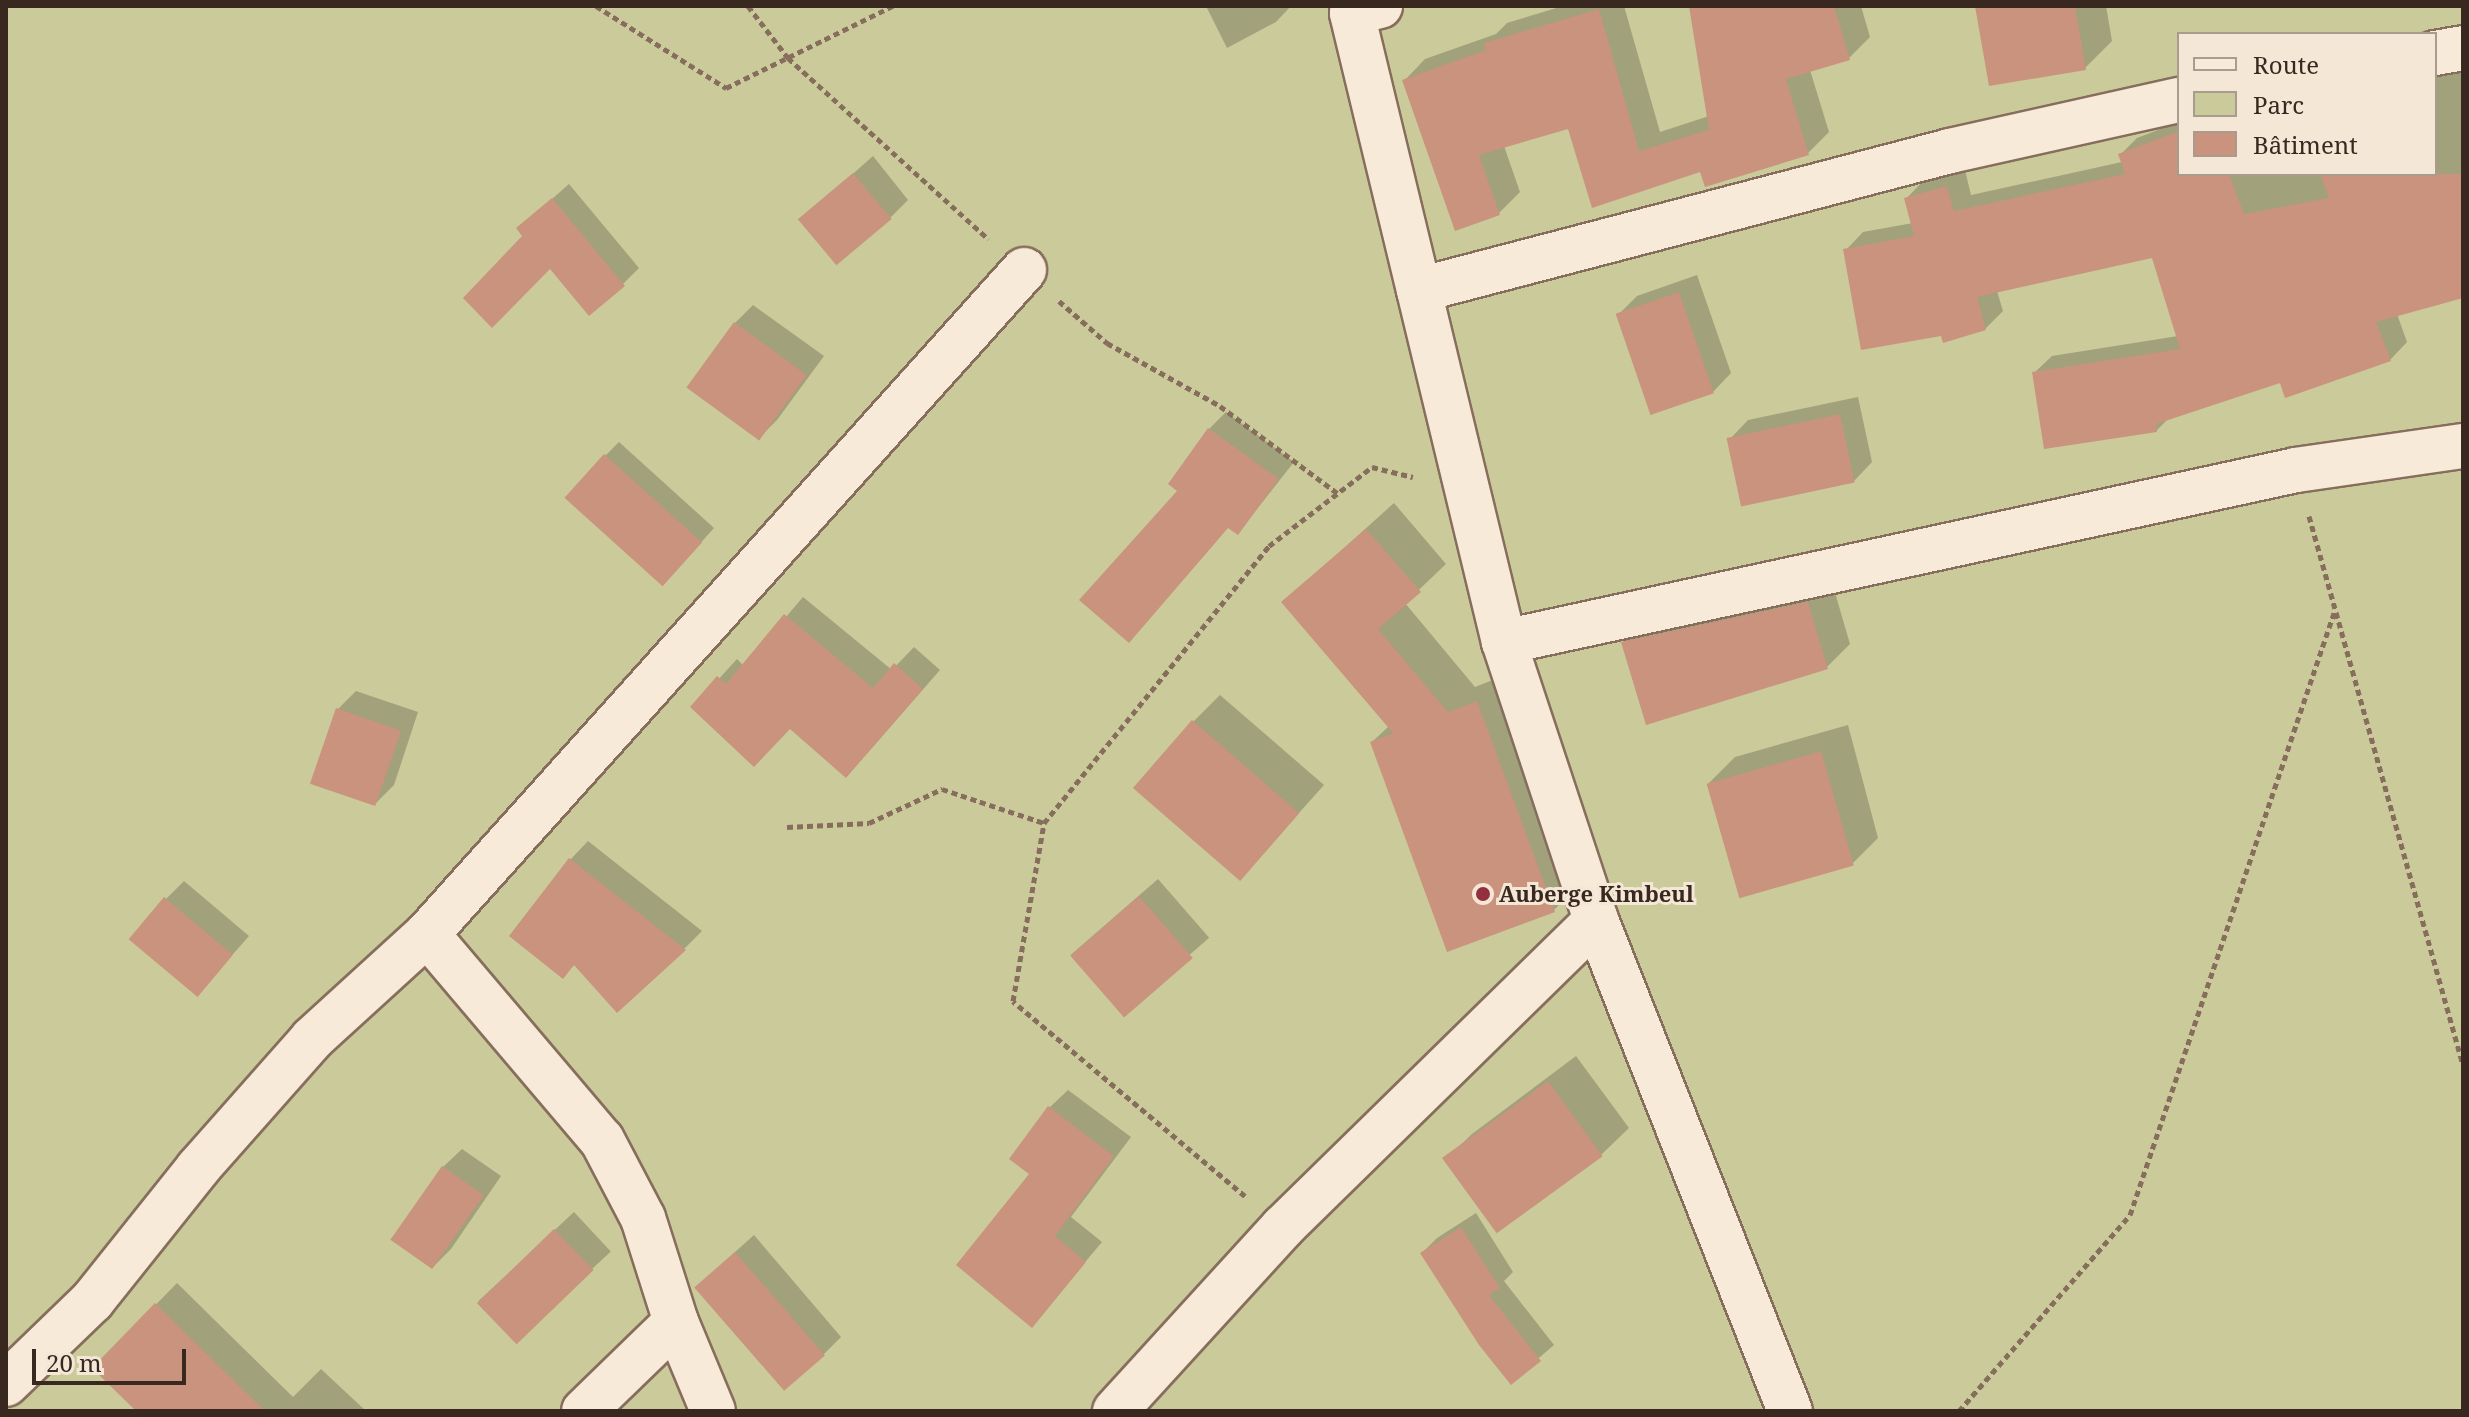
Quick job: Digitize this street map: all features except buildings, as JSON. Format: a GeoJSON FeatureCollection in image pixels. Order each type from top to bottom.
{"type":"FeatureCollection","features":[{"type":"Feature","properties":{"kind":"street"},"geometry":{"type":"LineString","coordinates":[[1361,8],[1419,290],[1504,642],[1596,920],[1790,1411]]}},
{"type":"Feature","properties":{"kind":"street"},"geometry":{"type":"LineString","coordinates":[[2437,53],[2463,48]]}},
{"type":"Feature","properties":{"kind":"street"},"geometry":{"type":"LineString","coordinates":[[1419,290],[1950,151],[2177,100]]}},
{"type":"Feature","properties":{"kind":"street"},"geometry":{"type":"LineString","coordinates":[[6,1384],[92,1301],[198,1168],[312,1039],[427,934],[1024,270]]}},
{"type":"Feature","properties":{"kind":"street"},"geometry":{"type":"LineString","coordinates":[[1504,642],[2296,470],[2463,446]]}},
{"type":"Feature","properties":{"kind":"street"},"geometry":{"type":"LineString","coordinates":[[1115,1411],[1283,1227],[1596,920]]}},
{"type":"Feature","properties":{"kind":"street"},"geometry":{"type":"LineString","coordinates":[[427,934],[602,1140],[643,1218],[676,1322],[713,1411]]}},
{"type":"Feature","properties":{"kind":"street"},"geometry":{"type":"LineString","coordinates":[[584,1411],[676,1322]]}},
{"type":"Feature","properties":{"kind":"path"},"geometry":{"type":"LineString","coordinates":[[596,6],[726,88],[893,6]]}},
{"type":"Feature","properties":{"kind":"path"},"geometry":{"type":"LineString","coordinates":[[1283,1227],[1013,1001],[1044,823],[1269,546],[1372,467],[1466,491]]}},
{"type":"Feature","properties":{"kind":"path"},"geometry":{"type":"LineString","coordinates":[[2296,470],[2463,1065]]}},
{"type":"Feature","properties":{"kind":"path"},"geometry":{"type":"LineString","coordinates":[[1959,1411],[2130,1215],[2335,610]]}},
{"type":"Feature","properties":{"kind":"path"},"geometry":{"type":"LineString","coordinates":[[787,827],[869,823],[942,789],[1044,823]]}},
{"type":"Feature","properties":{"kind":"green space"},"geometry":{"type":"Polygon","coordinates":[[[6,6],[2463,6],[2463,1411],[6,1411],[6,6]]]}},
{"type":"Feature","properties":{"kind":"place","name":"Auberge Kimbeul"},"geometry":{"type":"Point","coordinates":[1483,894]}}]}
